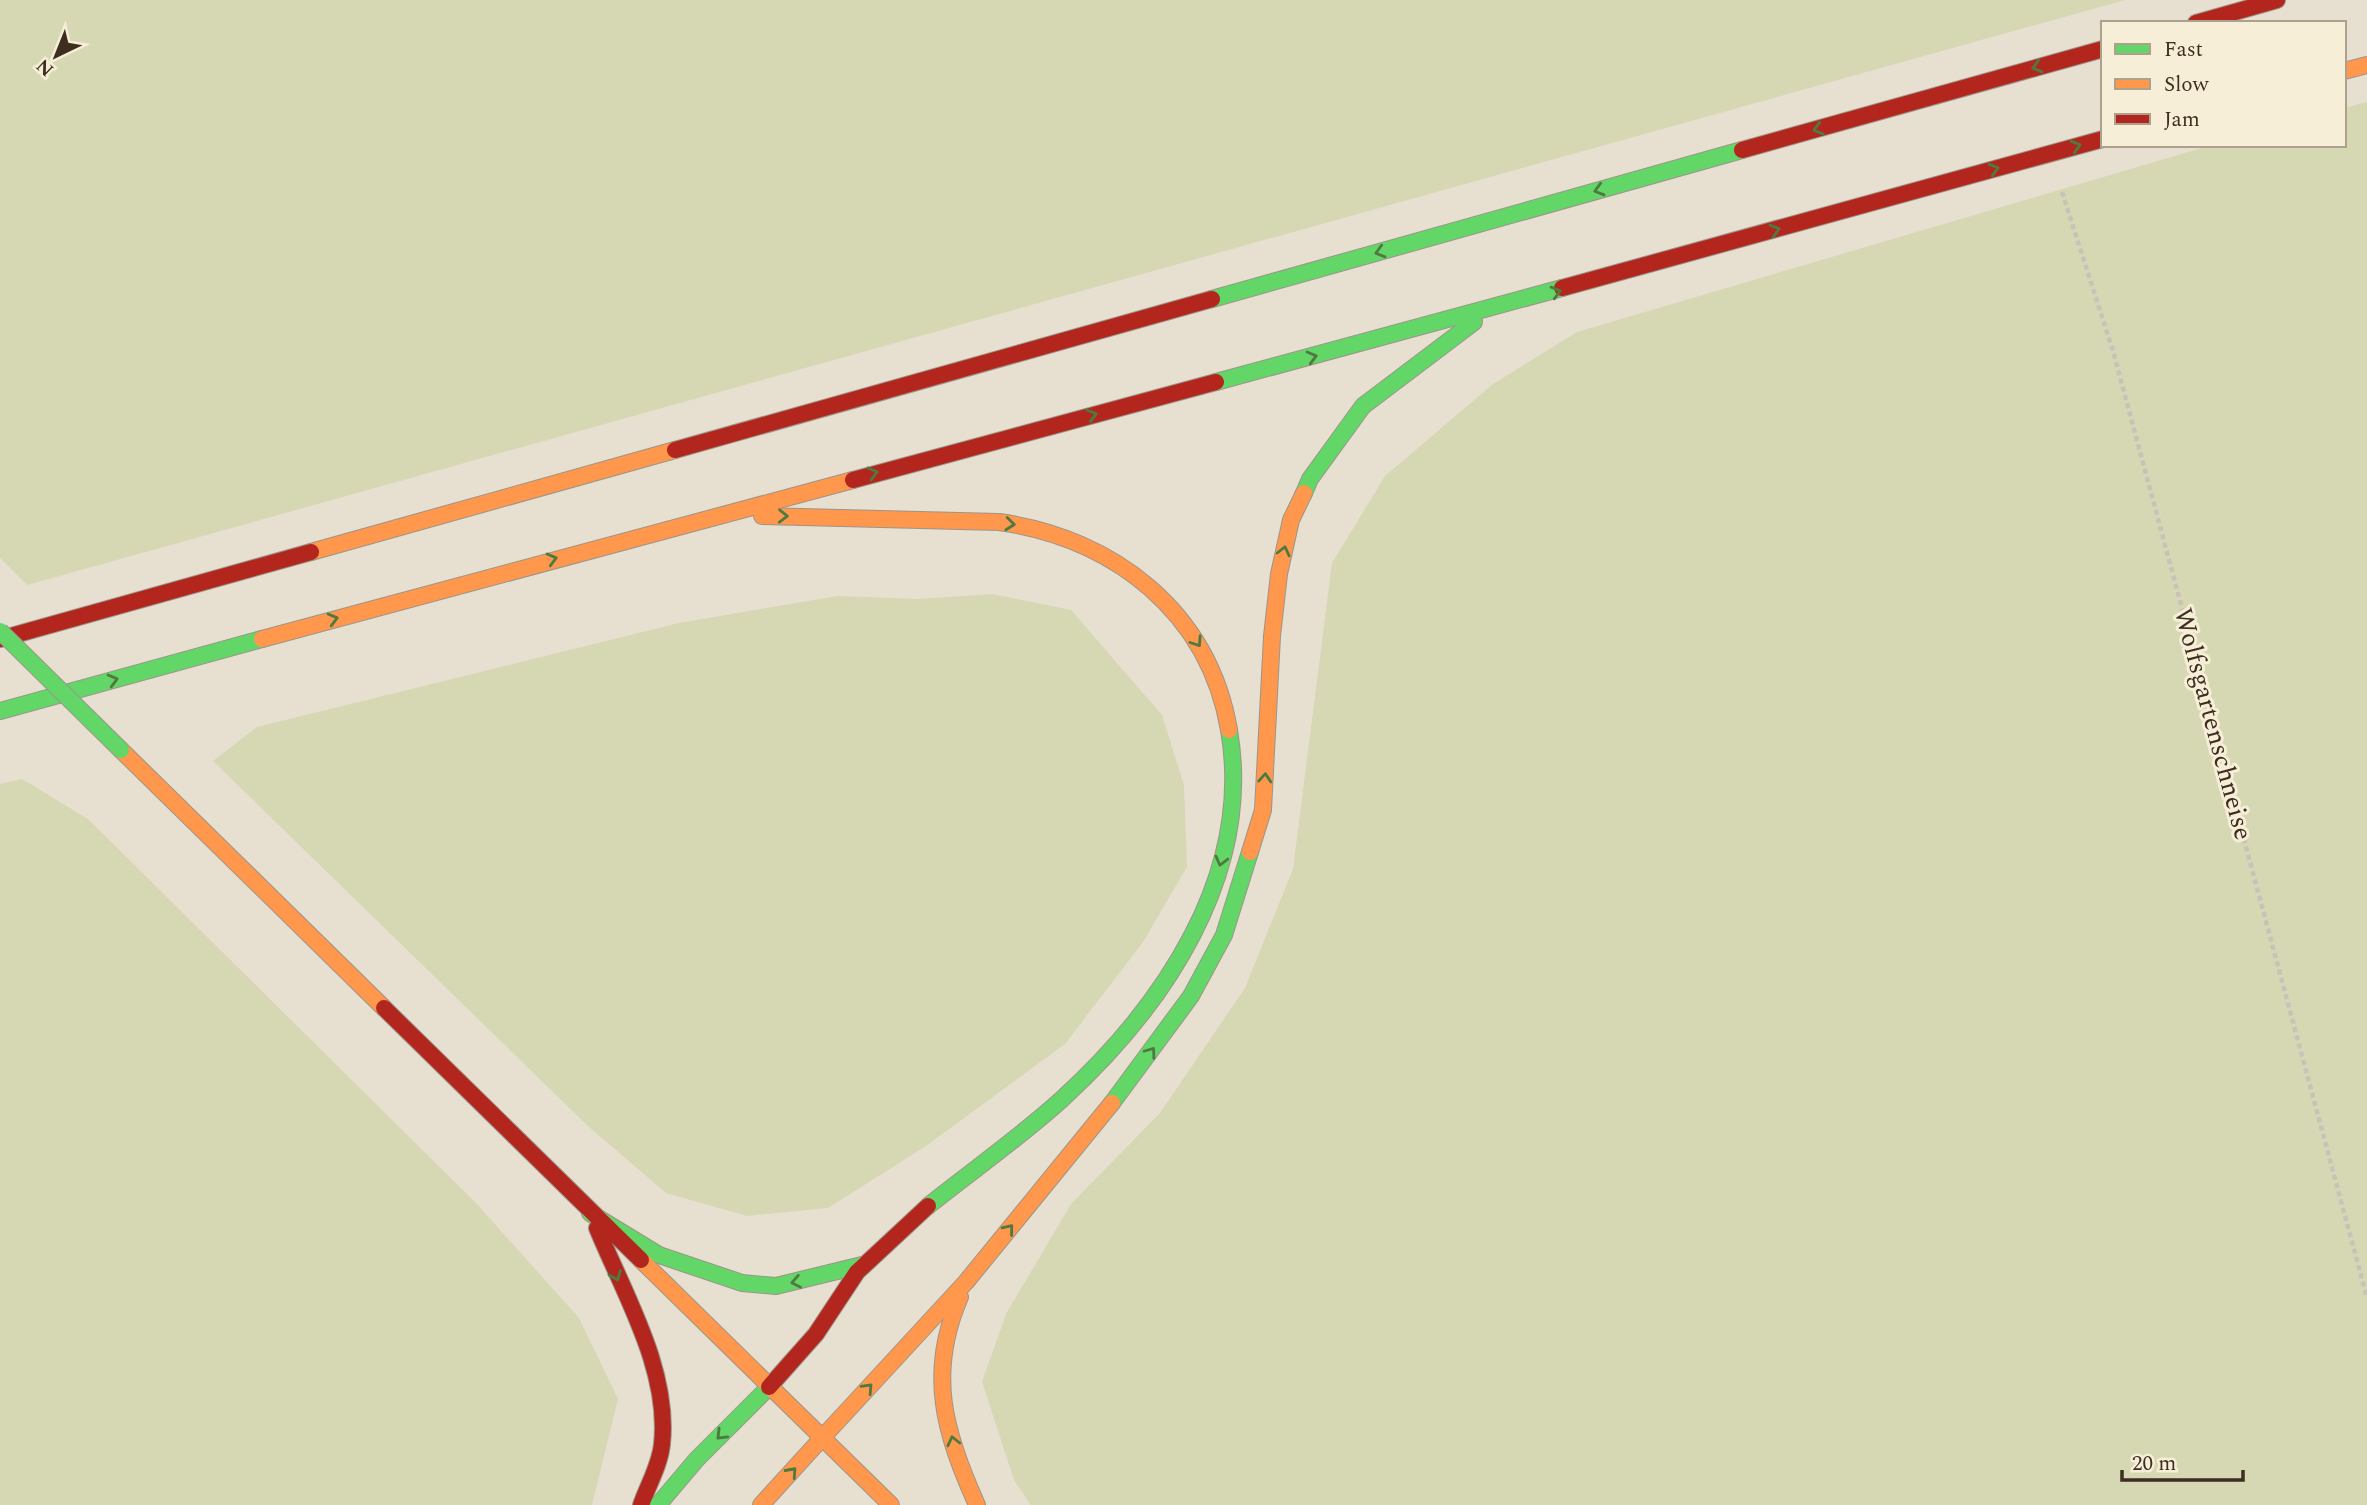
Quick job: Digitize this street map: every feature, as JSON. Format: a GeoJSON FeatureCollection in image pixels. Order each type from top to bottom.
{"type":"FeatureCollection","features":[{"type":"Feature","properties":{"kind":"main road"},"geometry":{"type":"LineString","coordinates":[[2203,21],[2277,0]]}},
{"type":"Feature","properties":{"kind":"main road"},"geometry":{"type":"LineString","coordinates":[[0,639],[2101,50]]}},
{"type":"Feature","properties":{"kind":"main road"},"geometry":{"type":"LineString","coordinates":[[2346,70],[2367,65]]}},
{"type":"Feature","properties":{"kind":"main road"},"geometry":{"type":"LineString","coordinates":[[0,710],[714,515],[1490,310],[2101,140]]}},
{"type":"Feature","properties":{"kind":"main road"},"geometry":{"type":"LineString","coordinates":[[761,1505],[966,1282],[1153,1051],[1191,996],[1224,935],[1262,810],[1279,573],[1291,520],[1310,479],[1363,406],[1490,310]]}},
{"type":"Feature","properties":{"kind":"main road"},"geometry":{"type":"LineString","coordinates":[[659,1505],[697,1459],[817,1334],[862,1265],[1027,1130],[1099,1061],[1161,990],[1205,911],[1221,865],[1234,780],[1231,736],[1211,663],[1193,636],[1162,599],[1123,566],[1073,542],[1020,524],[964,520],[714,515]]}},
{"type":"Feature","properties":{"kind":"main road"},"geometry":{"type":"LineString","coordinates":[[0,631],[590,1213],[891,1505]]}},
{"type":"Feature","properties":{"kind":"main road"},"geometry":{"type":"LineString","coordinates":[[590,1213],[659,1255],[743,1283],[776,1286],[862,1265]]}},
{"type":"Feature","properties":{"kind":"main road"},"geometry":{"type":"LineString","coordinates":[[590,1213],[649,1357],[662,1401],[662,1443],[641,1505]]}},
{"type":"Feature","properties":{"kind":"main road"},"geometry":{"type":"LineString","coordinates":[[966,1282],[943,1342],[943,1398],[955,1452],[976,1505]]}},
{"type":"Feature","properties":{"kind":"path","name":"Wolfsgartenschneise"},"geometry":{"type":"LineString","coordinates":[[2049,154],[2113,351],[2367,1298]]}},
{"type":"Feature","properties":{"kind":"green space"},"geometry":{"type":"Polygon","coordinates":[[[0,0],[2125,0],[27,585],[0,558],[0,0]]]}},
{"type":"Feature","properties":{"kind":"green space"},"geometry":{"type":"Polygon","coordinates":[[[2367,102],[2367,1505],[1031,1505],[1014,1480],[982,1382],[1006,1314],[1071,1204],[1160,1113],[1245,988],[1293,869],[1332,563],[1385,476],[1493,384],[1577,332],[2205,147],[2346,147],[2346,107],[2367,102]]]}},
{"type":"Feature","properties":{"kind":"green space"},"geometry":{"type":"Polygon","coordinates":[[[993,594],[1071,610],[1162,715],[1184,785],[1187,867],[1143,942],[1065,1044],[926,1146],[828,1208],[747,1216],[666,1193],[589,1127],[213,761],[257,727],[679,623],[837,596],[918,599],[993,594]]]}},
{"type":"Feature","properties":{"kind":"green space"},"geometry":{"type":"Polygon","coordinates":[[[22,779],[88,819],[477,1204],[579,1318],[618,1399],[592,1505],[0,1505],[0,784],[22,779]]]}},
{"type":"Feature","properties":{"kind":"traffic: fast"},"geometry":{"type":"LineString","coordinates":[[1212,299],[1742,150]]}},
{"type":"Feature","properties":{"kind":"traffic: fast"},"geometry":{"type":"LineString","coordinates":[[1216,382],[1562,288]]}},
{"type":"Feature","properties":{"kind":"traffic: fast"},"geometry":{"type":"LineString","coordinates":[[1304,493],[1310,479],[1363,406],[1474,322]]}},
{"type":"Feature","properties":{"kind":"traffic: fast"},"geometry":{"type":"LineString","coordinates":[[0,631],[121,750]]}},
{"type":"Feature","properties":{"kind":"traffic: fast"},"geometry":{"type":"LineString","coordinates":[[0,711],[262,639]]}},
{"type":"Feature","properties":{"kind":"traffic: fast"},"geometry":{"type":"LineString","coordinates":[[928,1206],[1061,1100],[1099,1063],[1134,1023],[1166,980],[1193,934],[1214,886],[1228,836],[1233,784],[1229,730]]}},
{"type":"Feature","properties":{"kind":"traffic: fast"},"geometry":{"type":"LineString","coordinates":[[1112,1103],[1191,996],[1224,935],[1250,852]]}},
{"type":"Feature","properties":{"kind":"traffic: fast"},"geometry":{"type":"LineString","coordinates":[[590,1213],[659,1255],[742,1283],[776,1286],[862,1265]]}},
{"type":"Feature","properties":{"kind":"traffic: fast"},"geometry":{"type":"LineString","coordinates":[[658,1505],[697,1459],[769,1387]]}},
{"type":"Feature","properties":{"kind":"traffic: slow"},"geometry":{"type":"LineString","coordinates":[[2346,70],[2367,65]]}},
{"type":"Feature","properties":{"kind":"traffic: slow"},"geometry":{"type":"LineString","coordinates":[[311,552],[675,450]]}},
{"type":"Feature","properties":{"kind":"traffic: slow"},"geometry":{"type":"LineString","coordinates":[[262,639],[853,480]]}},
{"type":"Feature","properties":{"kind":"traffic: slow"},"geometry":{"type":"LineString","coordinates":[[1250,852],[1263,810],[1272,636],[1279,574],[1291,520],[1304,493]]}},
{"type":"Feature","properties":{"kind":"traffic: slow"},"geometry":{"type":"LineString","coordinates":[[762,516],[999,522],[1041,531],[1081,545],[1117,564],[1150,588],[1178,617],[1201,650],[1218,688],[1229,730]]}},
{"type":"Feature","properties":{"kind":"traffic: slow"},"geometry":{"type":"LineString","coordinates":[[121,750],[384,1008]]}},
{"type":"Feature","properties":{"kind":"traffic: slow"},"geometry":{"type":"LineString","coordinates":[[822,1438],[966,1282],[1112,1103]]}},
{"type":"Feature","properties":{"kind":"traffic: slow"},"geometry":{"type":"LineString","coordinates":[[641,1260],[891,1505]]}},
{"type":"Feature","properties":{"kind":"traffic: slow"},"geometry":{"type":"LineString","coordinates":[[960,1297],[944,1351],[944,1402],[956,1452],[977,1505]]}},
{"type":"Feature","properties":{"kind":"traffic: slow"},"geometry":{"type":"LineString","coordinates":[[761,1505],[822,1438]]}},
{"type":"Feature","properties":{"kind":"traffic: jam"},"geometry":{"type":"LineString","coordinates":[[2203,21],[2277,0]]}},
{"type":"Feature","properties":{"kind":"traffic: jam"},"geometry":{"type":"LineString","coordinates":[[1742,150],[2101,50]]}},
{"type":"Feature","properties":{"kind":"traffic: jam"},"geometry":{"type":"LineString","coordinates":[[1562,288],[2101,140]]}},
{"type":"Feature","properties":{"kind":"traffic: jam"},"geometry":{"type":"LineString","coordinates":[[675,450],[1212,299]]}},
{"type":"Feature","properties":{"kind":"traffic: jam"},"geometry":{"type":"LineString","coordinates":[[853,480],[1216,382]]}},
{"type":"Feature","properties":{"kind":"traffic: jam"},"geometry":{"type":"LineString","coordinates":[[0,639],[311,552]]}},
{"type":"Feature","properties":{"kind":"traffic: jam"},"geometry":{"type":"LineString","coordinates":[[384,1008],[641,1260]]}},
{"type":"Feature","properties":{"kind":"traffic: jam"},"geometry":{"type":"LineString","coordinates":[[769,1387],[816,1334],[857,1272],[928,1206]]}},
{"type":"Feature","properties":{"kind":"traffic: jam"},"geometry":{"type":"LineString","coordinates":[[597,1228],[643,1333],[659,1388],[663,1416],[661,1452],[641,1505]]}}]}
